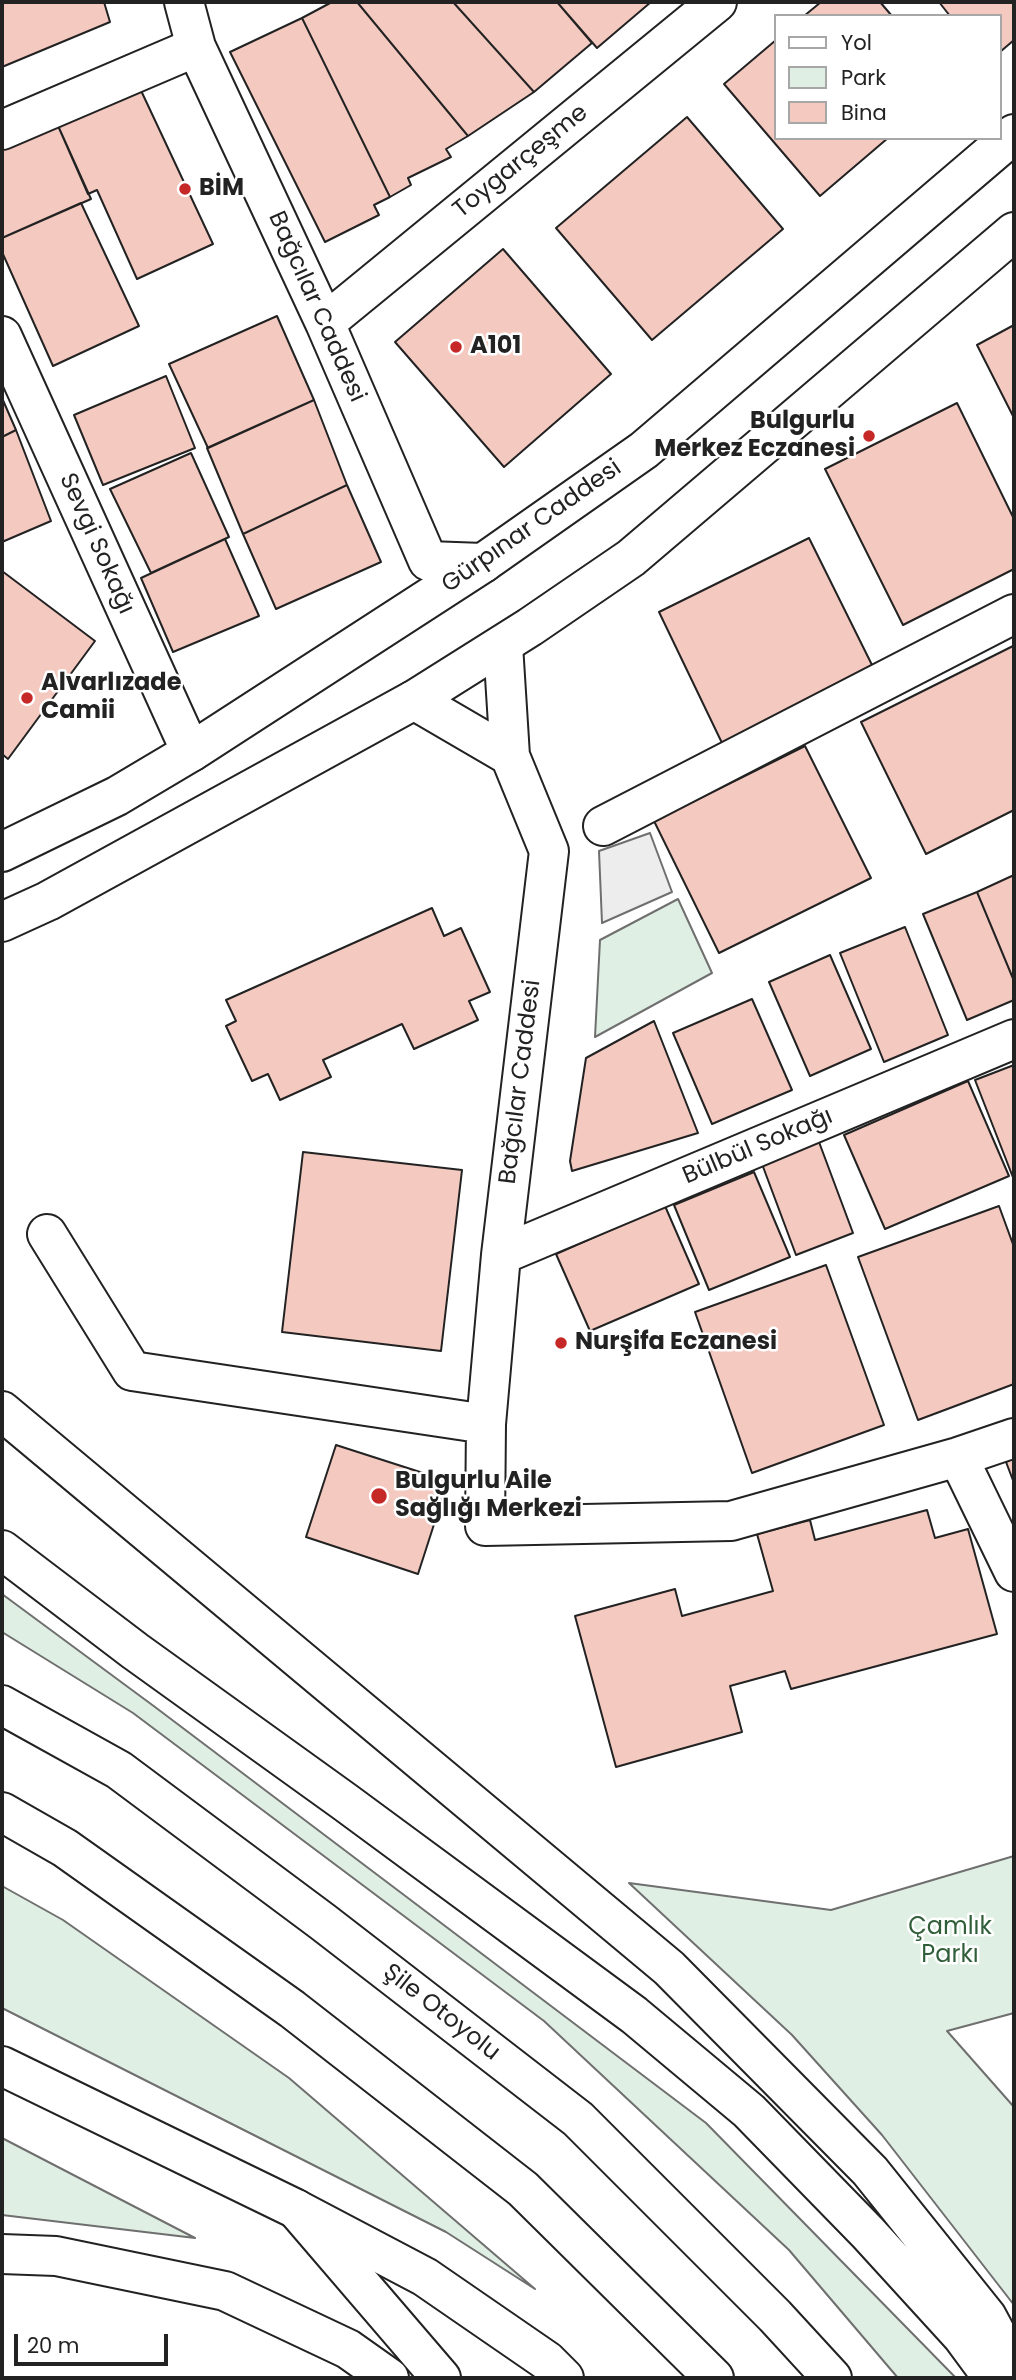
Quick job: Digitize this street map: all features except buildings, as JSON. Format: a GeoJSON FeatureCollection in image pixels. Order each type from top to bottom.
{"type":"FeatureCollection","features":[{"type":"Feature","properties":{"kind":"main road","name":"Bağcılar Caddesi"},"geometry":{"type":"LineString","coordinates":[[184,2],[196,47],[324,323],[428,561],[483,563]]}},
{"type":"Feature","properties":{"kind":"main road","name":"Toygarçeşme"},"geometry":{"type":"LineString","coordinates":[[324,323],[717,2]]}},
{"type":"Feature","properties":{"kind":"main road"},"geometry":{"type":"LineString","coordinates":[[2,130],[196,47]]}},
{"type":"Feature","properties":{"kind":"main road","name":"Gürpınar Caddesi"},"geometry":{"type":"LineString","coordinates":[[2,852],[117,796],[191,752],[483,563],[644,450],[1014,134]]}},
{"type":"Feature","properties":{"kind":"main road"},"geometry":{"type":"LineString","coordinates":[[2,922],[48,901],[414,700],[503,645],[631,558],[1014,232]]}},
{"type":"Feature","properties":{"kind":"main road","name":"Sevgi Sokağı"},"geometry":{"type":"LineString","coordinates":[[2,336],[191,752]]}},
{"type":"Feature","properties":{"kind":"main road"},"geometry":{"type":"LineString","coordinates":[[603,826],[1014,614]]}},
{"type":"Feature","properties":{"kind":"main road","name":"Bağcılar Caddesi"},"geometry":{"type":"LineString","coordinates":[[503,645],[510,756],[549,851],[501,1255],[486,1424],[485,1526],[731,1521],[958,1457]]}},
{"type":"Feature","properties":{"kind":"main road"},"geometry":{"type":"LineString","coordinates":[[414,700],[510,756]]}},
{"type":"Feature","properties":{"kind":"main road","name":"Bülbül Sokağı"},"geometry":{"type":"LineString","coordinates":[[501,1255],[1014,1039]]}},
{"type":"Feature","properties":{"kind":"main road"},"geometry":{"type":"LineString","coordinates":[[47,1234],[132,1371],[486,1424]]}},
{"type":"Feature","properties":{"kind":"main road"},"geometry":{"type":"LineString","coordinates":[[2,1411],[669,1968],[870,2171],[986,2317],[1014,2367]]}},
{"type":"Feature","properties":{"kind":"main road"},"geometry":{"type":"LineString","coordinates":[[1014,1438],[958,1457],[1014,1573]]}},
{"type":"Feature","properties":{"kind":"main road"},"geometry":{"type":"LineString","coordinates":[[2,1550],[135,1651],[634,2015],[749,2110],[868,2233],[962,2336],[993,2378]]}},
{"type":"Feature","properties":{"kind":"main road","name":"Şile Otoyolu"},"geometry":{"type":"LineString","coordinates":[[2,1705],[119,1770],[323,1922],[578,2119],[775,2316],[832,2378]]}},
{"type":"Feature","properties":{"kind":"main road"},"geometry":{"type":"LineString","coordinates":[[2,1812],[65,1847],[292,2010],[523,2189],[714,2378]]}},
{"type":"Feature","properties":{"kind":"main road"},"geometry":{"type":"LineString","coordinates":[[2,2066],[294,2208],[425,2277],[547,2361],[564,2378]]}},
{"type":"Feature","properties":{"kind":"main road"},"geometry":{"type":"LineString","coordinates":[[294,2208],[441,2378]]}},
{"type":"Feature","properties":{"kind":"main road"},"geometry":{"type":"LineString","coordinates":[[2,2254],[56,2256],[225,2291],[348,2349],[389,2378]]}},
{"type":"Feature","properties":{"kind":"green space"},"geometry":{"type":"Polygon","coordinates":[[[678,899],[712,973],[595,1037],[600,940],[678,899]]]}},
{"type":"Feature","properties":{"kind":"green space"},"geometry":{"type":"Polygon","coordinates":[[[2,1594],[706,2123],[956,2378],[898,2378],[789,2250],[544,2021],[133,1713],[2,1632],[2,1594]]]}},
{"type":"Feature","properties":{"kind":"green space","name":"Çamlık Parkı"},"geometry":{"type":"Polygon","coordinates":[[[1014,1856],[1014,2013],[947,2031],[1014,2107],[1014,2305],[882,2135],[792,2035],[629,1883],[831,1910],[1014,1856]]]}},
{"type":"Feature","properties":{"kind":"green space"},"geometry":{"type":"Polygon","coordinates":[[[2,1886],[63,1920],[289,2078],[535,2289],[446,2232],[2,2008],[2,1886]]]}},
{"type":"Feature","properties":{"kind":"green space"},"geometry":{"type":"Polygon","coordinates":[[[2,2138],[195,2238],[2,2215],[2,2138]]]}},
{"type":"Feature","properties":{"kind":"shaded area"},"geometry":{"type":"Polygon","coordinates":[[[650,833],[672,892],[602,923],[599,851],[650,833]]]}},
{"type":"Feature","properties":{"kind":"place","name":"BİM"},"geometry":{"type":"Point","coordinates":[185,189]}},
{"type":"Feature","properties":{"kind":"place","name":"A101"},"geometry":{"type":"Point","coordinates":[456,347]}},
{"type":"Feature","properties":{"kind":"place","name":"Bulgurlu Merkez Eczanesi"},"geometry":{"type":"Point","coordinates":[869,436]}},
{"type":"Feature","properties":{"kind":"place","name":"Alvarlızade Camii"},"geometry":{"type":"Point","coordinates":[27,698]}},
{"type":"Feature","properties":{"kind":"place","name":"Nurşifa Eczanesi"},"geometry":{"type":"Point","coordinates":[561,1343]}},
{"type":"Feature","properties":{"kind":"place","name":"Bulgurlu Aile Sağlığı Merkezi"},"geometry":{"type":"Point","coordinates":[379,1496]}}]}
